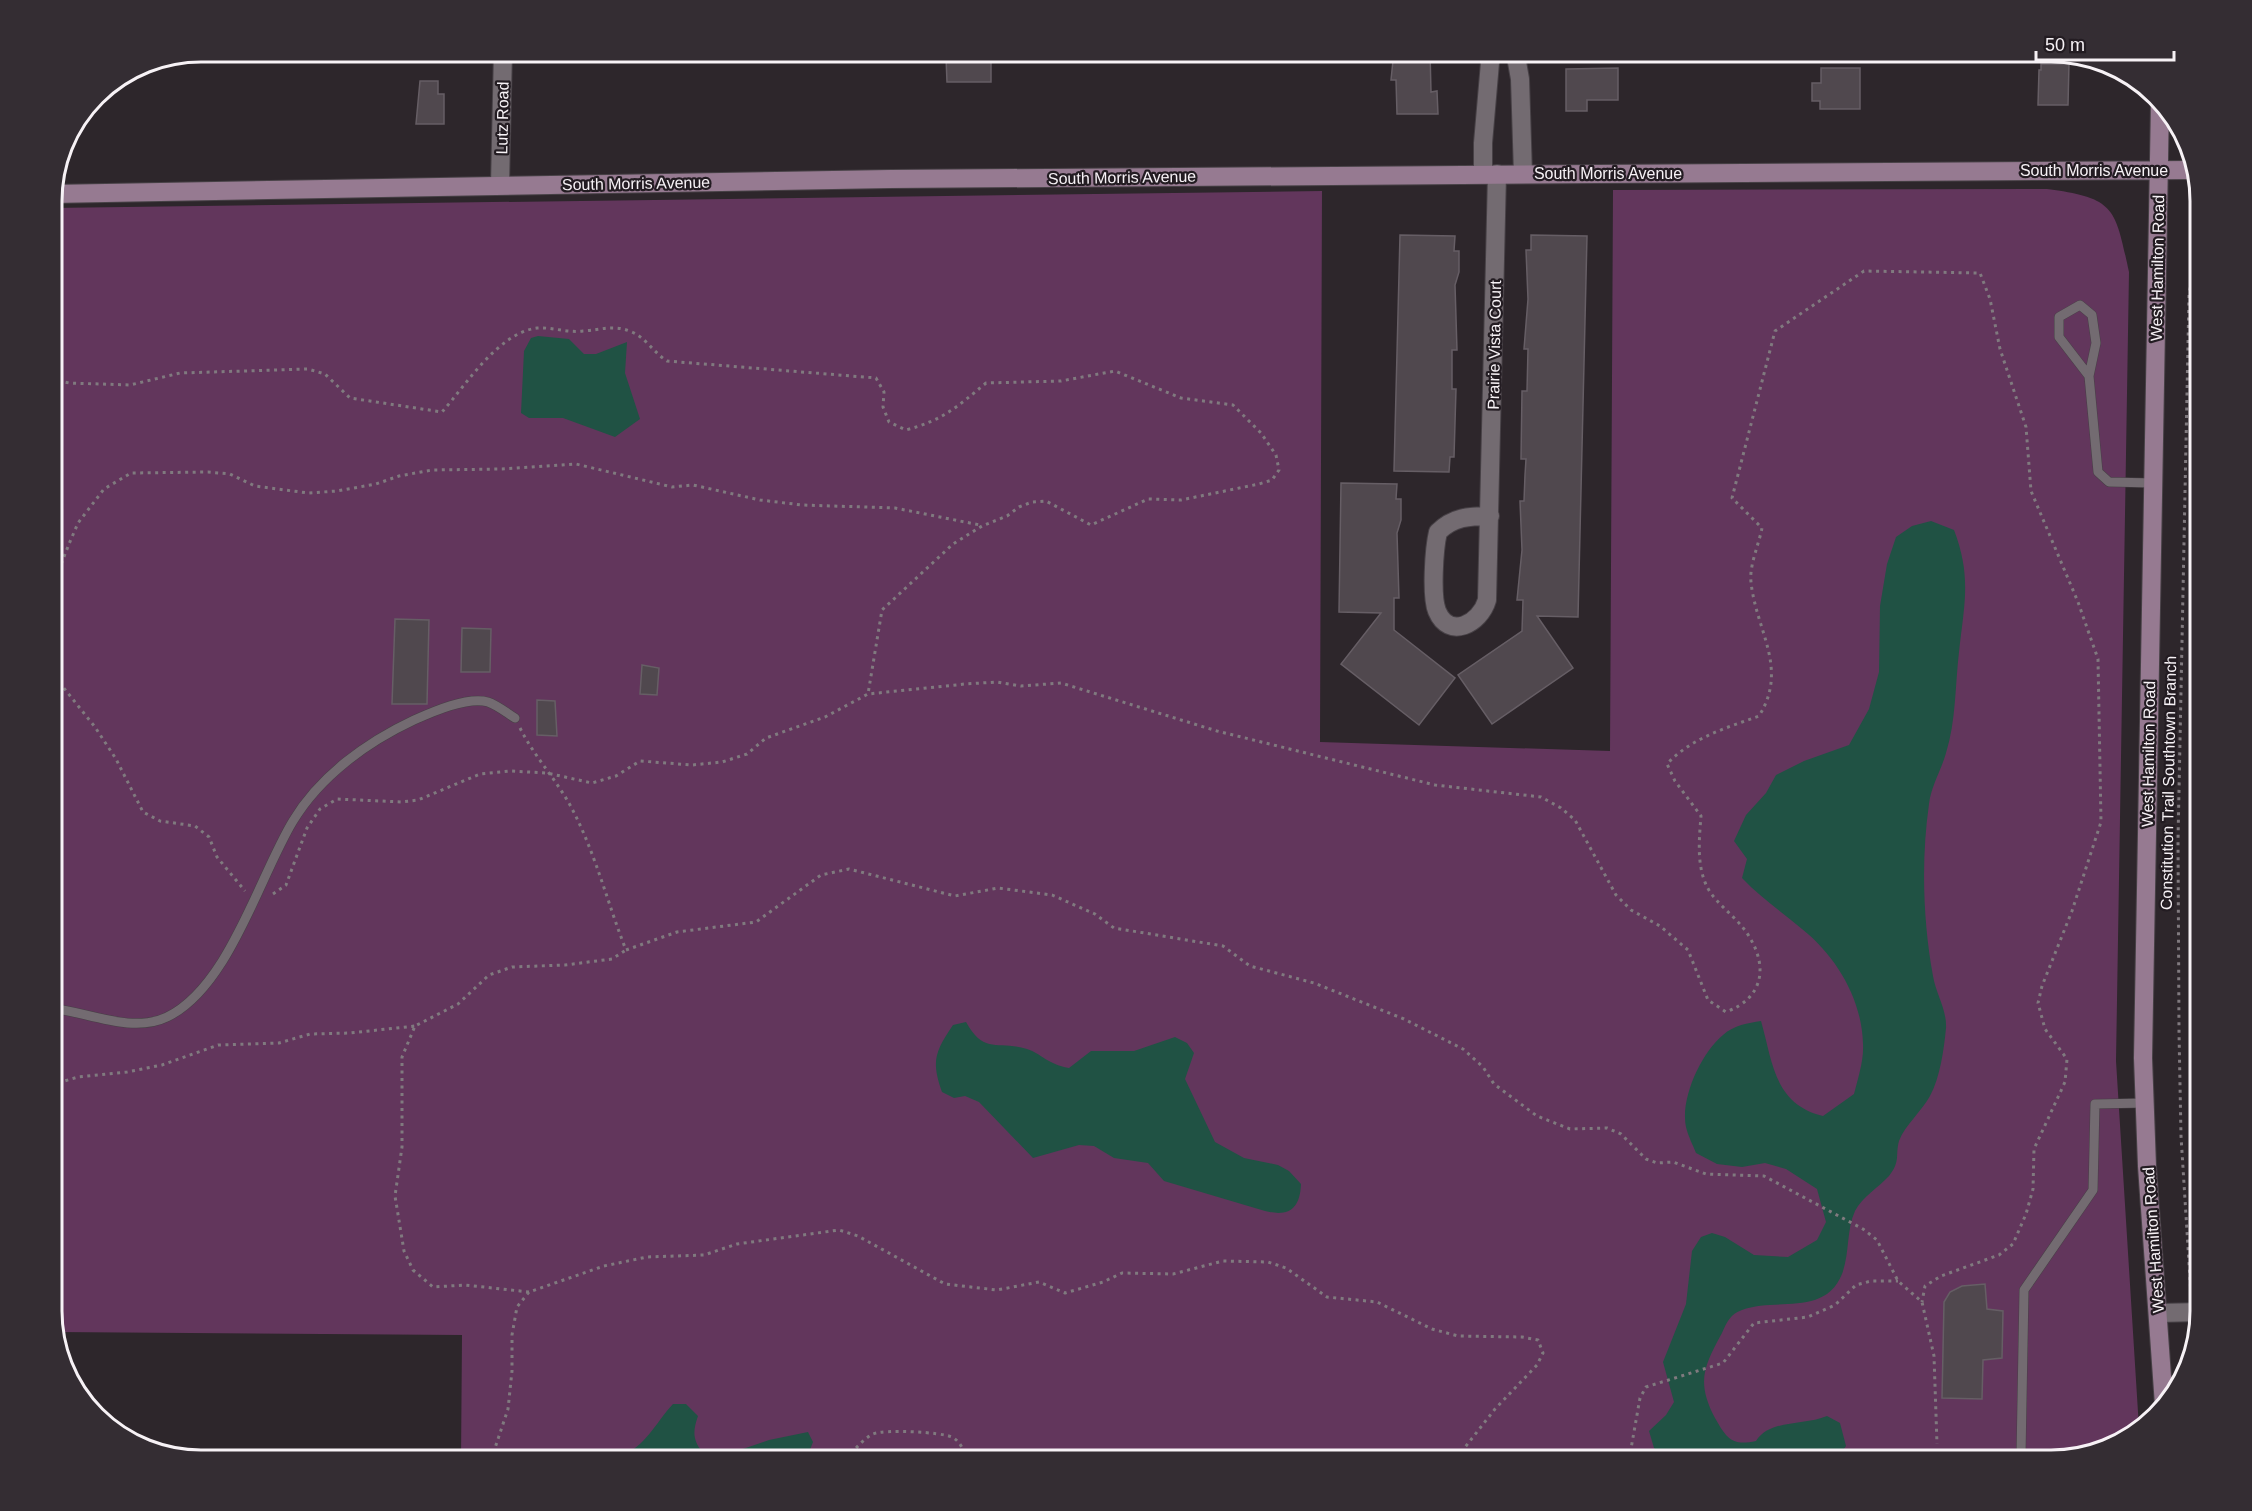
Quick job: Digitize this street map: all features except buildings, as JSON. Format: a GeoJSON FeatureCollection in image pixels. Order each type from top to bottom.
{"type":"FeatureCollection","features":[{"type":"Feature","properties":{"kind":"street","name":"Lutz Road"},"geometry":{"type":"LineString","coordinates":[[500,184],[503,62]]}},
{"type":"Feature","properties":{"kind":"street","name":"Prairie Vista Court"},"geometry":{"type":"LineString","coordinates":[[1490,62],[1483,142],[1490,174],[1490,516],[1486,600],[1483,613],[1466,626],[1453,626],[1443,620],[1435,602],[1438,532],[1446,524],[1457,519],[1490,516]]}},
{"type":"Feature","properties":{"kind":"street"},"geometry":{"type":"LineString","coordinates":[[1517,62],[1520,79],[1523,174]]}},
{"type":"Feature","properties":{"kind":"street","name":"West Hamilton Road"},"geometry":{"type":"LineString","coordinates":[[2160,113],[2145,911],[2145,1103],[2163,1393]]}},
{"type":"Feature","properties":{"kind":"street","name":"South Morris Avenue"},"geometry":{"type":"LineString","coordinates":[[62,194],[500,184],[2187,170]]}},
{"type":"Feature","properties":{"kind":"street"},"geometry":{"type":"LineString","coordinates":[[2158,1313],[2190,1312]]}},
{"type":"Feature","properties":{"kind":"lane"},"geometry":{"type":"LineString","coordinates":[[2089,376],[2059,337],[2059,317],[2080,305],[2092,315],[2096,343],[2089,376],[2098,472],[2109,482],[2153,483]]}},
{"type":"Feature","properties":{"kind":"lane"},"geometry":{"type":"LineString","coordinates":[[62,1010],[130,1023],[166,1017],[196,997],[219,966],[293,820],[322,783],[349,759],[398,728],[446,706],[486,702],[515,718]]}},
{"type":"Feature","properties":{"kind":"lane"},"geometry":{"type":"LineString","coordinates":[[2021,1450],[2024,1290],[2093,1190],[2095,1104],[2145,1103]]}},
{"type":"Feature","properties":{"kind":"path"},"geometry":{"type":"LineString","coordinates":[[62,685],[95,727],[116,759],[143,812],[160,821],[195,826],[209,837],[217,857],[249,895],[268,898],[286,885],[307,828],[320,809],[337,798],[402,802],[418,800],[480,774],[510,771],[547,773],[592,783],[616,776],[639,761],[692,765],[722,762],[747,754],[766,738],[825,717],[868,694],[997,682],[1021,686],[1061,683],[1217,731],[1435,785],[1541,796],[1575,820],[1616,895],[1631,910],[1660,926],[1688,950],[1708,1000],[1726,1012],[1743,1006],[1753,995],[1759,980],[1758,957],[1750,938],[1710,892],[1702,872],[1700,858],[1701,816],[1675,781],[1667,764],[1681,749],[1727,726],[1759,716],[1772,688],[1769,649],[1751,581],[1762,528],[1732,498],[1775,332],[1864,271],[1980,273],[1990,299],[2000,349],[2026,427],[2031,491],[2078,602],[2098,658],[2101,822],[2072,911],[2042,986],[2038,1003],[2046,1029],[2067,1059],[2066,1082],[2034,1149],[2033,1190],[2026,1214],[2013,1244],[1999,1255],[1941,1276],[1925,1286],[1922,1302],[1934,1356],[1939,1450]]}},
{"type":"Feature","properties":{"kind":"path","name":"Constitution Trail Southtown Branch"},"geometry":{"type":"LineString","coordinates":[[2190,289],[2178,840],[2181,1136],[2190,1242]]}},
{"type":"Feature","properties":{"kind":"path"},"geometry":{"type":"LineString","coordinates":[[62,381],[130,385],[180,373],[308,369],[325,375],[350,398],[442,412],[490,355],[508,339],[533,329],[582,332],[615,327],[642,337],[656,354],[667,360],[876,378],[884,392],[883,407],[889,422],[906,430],[929,424],[957,409],[986,383],[1061,381],[1115,371],[1181,398],[1233,405],[1261,433],[1276,455],[1279,470],[1272,480],[1181,501],[1148,499],[1091,525],[1046,501],[1019,507],[1007,516],[982,526],[953,544],[882,610],[868,694]]}},
{"type":"Feature","properties":{"kind":"path"},"geometry":{"type":"LineString","coordinates":[[62,562],[78,523],[104,489],[131,474],[181,471],[230,474],[255,486],[308,493],[366,486],[399,476],[432,470],[502,469],[576,464],[672,487],[693,485],[760,500],[802,505],[895,508],[982,526]]}},
{"type":"Feature","properties":{"kind":"path"},"geometry":{"type":"LineString","coordinates":[[515,718],[574,815],[603,881],[626,950]]}},
{"type":"Feature","properties":{"kind":"path"},"geometry":{"type":"LineString","coordinates":[[62,1082],[78,1077],[127,1072],[162,1065],[218,1045],[279,1043],[310,1034],[350,1033],[416,1026],[458,1004],[489,975],[532,965],[565,965],[612,959],[626,950],[677,932],[756,922],[821,875],[849,869],[955,896],[998,888],[1052,895],[1095,914],[1114,928],[1223,946],[1250,966],[1314,983],[1404,1019],[1463,1049],[1483,1067],[1494,1084],[1537,1116],[1570,1129],[1607,1128],[1621,1134],[1646,1159],[1656,1163],[1673,1162],[1706,1174],[1764,1176],[1814,1201],[1863,1229],[1877,1240],[1899,1281],[1922,1302]]}},
{"type":"Feature","properties":{"kind":"path"},"geometry":{"type":"LineString","coordinates":[[416,1026],[402,1058],[402,1147],[395,1196],[404,1251],[413,1270],[433,1287],[465,1285],[529,1292],[604,1266],[647,1257],[704,1255],[737,1244],[839,1230],[858,1236],[945,1284],[997,1290],[1039,1282],[1065,1293],[1103,1282],[1122,1273],[1173,1274],[1223,1261],[1268,1262],[1286,1268],[1327,1297],[1377,1302],[1432,1329],[1458,1336],[1522,1337],[1538,1340],[1544,1353],[1537,1365],[1496,1409],[1463,1450]]}},
{"type":"Feature","properties":{"kind":"path"},"geometry":{"type":"LineString","coordinates":[[1631,1450],[1640,1398],[1646,1387],[1714,1368],[1731,1355],[1736,1342],[1754,1323],[1808,1317],[1835,1305],[1856,1285],[1871,1281],[1899,1281]]}},
{"type":"Feature","properties":{"kind":"path"},"geometry":{"type":"LineString","coordinates":[[494,1450],[508,1409],[512,1371],[512,1335],[517,1307],[529,1292]]}},
{"type":"Feature","properties":{"kind":"path"},"geometry":{"type":"LineString","coordinates":[[854,1450],[874,1433],[890,1432],[943,1435],[954,1438],[964,1450]]}},
{"type":"Feature","properties":{"kind":"shaded area"},"geometry":{"type":"Polygon","coordinates":[[[2047,189],[2100,202],[2115,220],[2129,272],[2116,1061],[2138,1419],[2136,1421],[2105,1439],[2088,1445],[2052,1450],[461,1450],[462,1335],[63,1332],[62,208],[1322,191],[1320,742],[1610,751],[1613,190],[2047,189]]]}},
{"type":"Feature","properties":{"kind":"shaded area"},"geometry":{"type":"Polygon","coordinates":[[[538,336],[569,339],[584,354],[596,354],[627,342],[625,373],[640,419],[615,437],[563,418],[529,418],[521,413],[524,351],[531,338],[538,336]]]}},
{"type":"Feature","properties":{"kind":"shaded area"},"geometry":{"type":"Polygon","coordinates":[[[1931,521],[1954,530],[1960,547],[1965,577],[1952,728],[1946,753],[1930,797],[1926,825],[1924,890],[1927,934],[1933,976],[1946,1021],[1939,1072],[1930,1096],[1899,1141],[1893,1171],[1862,1201],[1855,1211],[1850,1226],[1842,1274],[1834,1287],[1824,1296],[1812,1301],[1755,1306],[1732,1316],[1711,1355],[1704,1384],[1715,1418],[1731,1439],[1741,1442],[1756,1441],[1762,1434],[1778,1426],[1827,1416],[1840,1423],[1846,1446],[1843,1450],[1656,1450],[1649,1431],[1666,1415],[1674,1402],[1663,1362],[1686,1304],[1692,1251],[1701,1237],[1712,1233],[1725,1237],[1754,1255],[1788,1257],[1817,1240],[1826,1222],[1817,1189],[1786,1169],[1765,1163],[1742,1167],[1717,1164],[1696,1153],[1687,1130],[1686,1103],[1694,1077],[1715,1043],[1732,1029],[1761,1021],[1778,1080],[1794,1102],[1823,1116],[1854,1094],[1863,1056],[1863,1044],[1858,1011],[1845,980],[1826,952],[1814,940],[1742,878],[1747,859],[1734,841],[1746,815],[1766,793],[1776,775],[1804,761],[1849,745],[1869,709],[1879,672],[1880,606],[1887,564],[1896,537],[1912,526],[1931,521]]]}},
{"type":"Feature","properties":{"kind":"shaded area"},"geometry":{"type":"Polygon","coordinates":[[[966,1022],[979,1039],[986,1043],[1027,1049],[1055,1064],[1069,1068],[1091,1051],[1134,1051],[1175,1037],[1187,1043],[1194,1053],[1185,1079],[1215,1142],[1244,1158],[1278,1165],[1289,1171],[1301,1184],[1298,1200],[1287,1212],[1265,1211],[1164,1181],[1148,1163],[1114,1158],[1094,1146],[1079,1145],[1033,1158],[979,1102],[965,1096],[954,1098],[942,1092],[936,1064],[939,1050],[953,1025],[966,1022]]]}},
{"type":"Feature","properties":{"kind":"shaded area"},"geometry":{"type":"Polygon","coordinates":[[[673,1404],[686,1404],[698,1416],[695,1437],[701,1450],[632,1450],[643,1441],[673,1404]]]}},
{"type":"Feature","properties":{"kind":"shaded area"},"geometry":{"type":"Polygon","coordinates":[[[808,1432],[813,1442],[810,1450],[740,1450],[769,1440],[808,1432]]]}}]}
